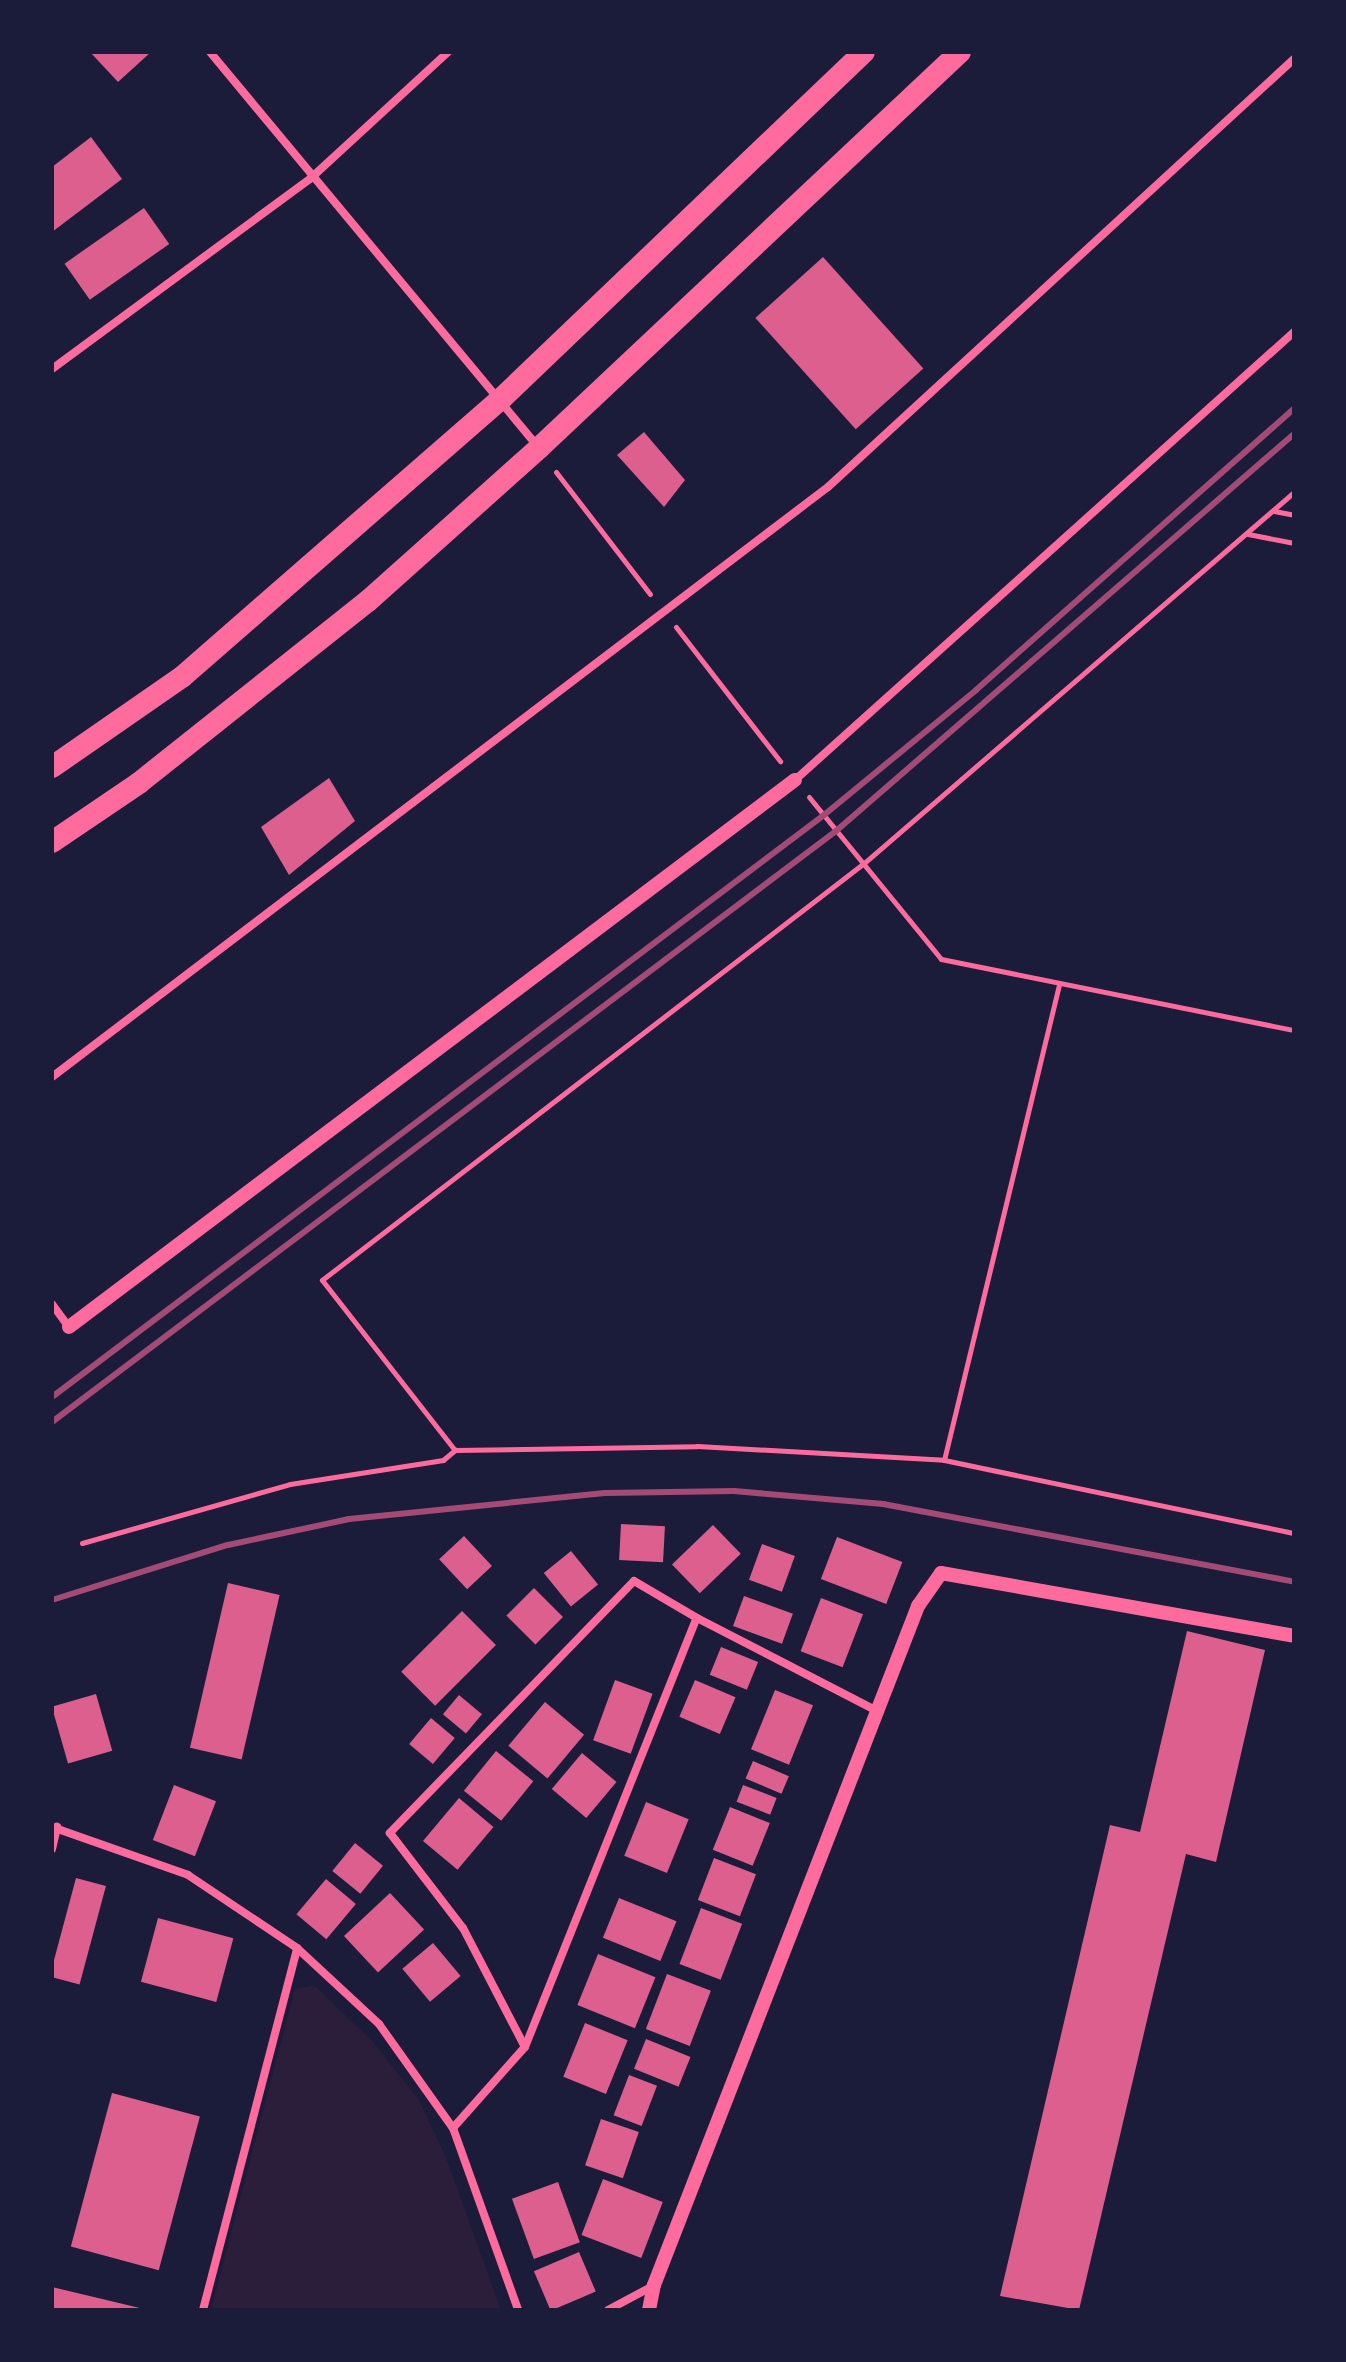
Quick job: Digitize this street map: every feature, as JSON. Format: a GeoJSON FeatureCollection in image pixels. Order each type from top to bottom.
{"type":"FeatureCollection","features":[{"type":"Feature","properties":{"kind":"highway"},"geometry":{"type":"LineString","coordinates":[[52,767],[182,677],[501,399],[864,52]]}},
{"type":"Feature","properties":{"kind":"highway"},"geometry":{"type":"LineString","coordinates":[[52,842],[247,699],[539,448],[960,52]]}},
{"type":"Feature","properties":{"kind":"street"},"geometry":{"type":"LineString","coordinates":[[210,52],[311,178],[501,399],[539,448]]}},
{"type":"Feature","properties":{"kind":"street"},"geometry":{"type":"LineString","coordinates":[[52,369],[311,178],[448,52]]}},
{"type":"Feature","properties":{"kind":"street"},"geometry":{"type":"LineString","coordinates":[[52,1077],[828,487],[1294,59]]}},
{"type":"Feature","properties":{"kind":"street"},"geometry":{"type":"LineString","coordinates":[[52,1304],[69,1327],[795,780],[1294,332]]}},
{"type":"Feature","properties":{"kind":"street"},"geometry":{"type":"LineString","coordinates":[[649,2310],[654,2285],[918,1606],[941,1573],[1294,1636]]}},
{"type":"Feature","properties":{"kind":"street"},"geometry":{"type":"LineString","coordinates":[[525,2047],[463,1928],[390,1833],[634,1581],[697,1618],[877,1711]]}},
{"type":"Feature","properties":{"kind":"street"},"geometry":{"type":"LineString","coordinates":[[453,2128],[525,2047],[697,1618]]}},
{"type":"Feature","properties":{"kind":"street"},"geometry":{"type":"LineString","coordinates":[[52,1849],[55,1827],[188,1875],[297,1948],[379,2024],[453,2128],[518,2310]]}},
{"type":"Feature","properties":{"kind":"street"},"geometry":{"type":"LineString","coordinates":[[203,2310],[297,1948]]}},
{"type":"Feature","properties":{"kind":"street"},"geometry":{"type":"LineString","coordinates":[[608,2310],[654,2285]]}},
{"type":"Feature","properties":{"kind":"path"},"geometry":{"type":"LineString","coordinates":[[539,448],[795,780],[941,959],[1294,1030]]}},
{"type":"Feature","properties":{"kind":"path"},"geometry":{"type":"LineString","coordinates":[[455,1450],[322,1280],[864,863],[1294,492]]}},
{"type":"Feature","properties":{"kind":"path"},"geometry":{"type":"LineString","coordinates":[[1274,511],[1294,515]]}},
{"type":"Feature","properties":{"kind":"path"},"geometry":{"type":"LineString","coordinates":[[1247,534],[1294,543]]}},
{"type":"Feature","properties":{"kind":"path"},"geometry":{"type":"LineString","coordinates":[[944,1460],[1059,984]]}},
{"type":"Feature","properties":{"kind":"path"},"geometry":{"type":"LineString","coordinates":[[82,1543],[290,1484],[443,1460],[455,1450],[697,1446],[944,1460],[1294,1533]]}},
{"type":"Feature","properties":{"kind":"shaded area"},"geometry":{"type":"Polygon","coordinates":[[[314,1985],[373,2042],[419,2100],[445,2155],[501,2310],[211,2310],[295,1989],[314,1985]]]}},
{"type":"Feature","properties":{"kind":"building"},"geometry":{"type":"Polygon","coordinates":[[[90,52],[151,52],[118,82],[90,52]]]}},
{"type":"Feature","properties":{"kind":"building"},"geometry":{"type":"Polygon","coordinates":[[[91,137],[122,179],[52,232],[52,167],[91,137]]]}},
{"type":"Feature","properties":{"kind":"building"},"geometry":{"type":"Polygon","coordinates":[[[144,208],[169,244],[90,300],[65,264],[144,208]]]}},
{"type":"Feature","properties":{"kind":"building"},"geometry":{"type":"Polygon","coordinates":[[[823,257],[923,368],[856,429],[755,318],[823,257]]]}},
{"type":"Feature","properties":{"kind":"building"},"geometry":{"type":"Polygon","coordinates":[[[644,432],[685,480],[664,507],[617,455],[644,432]]]}},
{"type":"Feature","properties":{"kind":"building"},"geometry":{"type":"Polygon","coordinates":[[[329,778],[355,821],[289,875],[261,827],[329,778]]]}},
{"type":"Feature","properties":{"kind":"building"},"geometry":{"type":"Polygon","coordinates":[[[621,1524],[665,1526],[663,1562],[619,1560],[621,1524]]]}},
{"type":"Feature","properties":{"kind":"building"},"geometry":{"type":"Polygon","coordinates":[[[713,1525],[741,1554],[700,1593],[672,1565],[713,1525]]]}},
{"type":"Feature","properties":{"kind":"building"},"geometry":{"type":"Polygon","coordinates":[[[464,1536],[492,1566],[467,1589],[439,1559],[464,1536]]]}},
{"type":"Feature","properties":{"kind":"building"},"geometry":{"type":"Polygon","coordinates":[[[837,1537],[902,1562],[886,1604],[821,1579],[837,1537]]]}},
{"type":"Feature","properties":{"kind":"building"},"geometry":{"type":"Polygon","coordinates":[[[762,1544],[795,1556],[782,1592],[749,1580],[762,1544]]]}},
{"type":"Feature","properties":{"kind":"building"},"geometry":{"type":"Polygon","coordinates":[[[571,1551],[598,1584],[571,1606],[544,1573],[571,1551]]]}},
{"type":"Feature","properties":{"kind":"building"},"geometry":{"type":"Polygon","coordinates":[[[228,1583],[280,1595],[242,1760],[190,1748],[228,1583]]]}},
{"type":"Feature","properties":{"kind":"building"},"geometry":{"type":"Polygon","coordinates":[[[534,1588],[563,1617],[535,1645],[506,1616],[534,1588]]]}},
{"type":"Feature","properties":{"kind":"building"},"geometry":{"type":"Polygon","coordinates":[[[744,1596],[793,1614],[782,1644],[733,1626],[744,1596]]]}},
{"type":"Feature","properties":{"kind":"building"},"geometry":{"type":"Polygon","coordinates":[[[821,1598],[863,1614],[843,1667],[801,1651],[821,1598]]]}},
{"type":"Feature","properties":{"kind":"building"},"geometry":{"type":"Polygon","coordinates":[[[462,1611],[496,1645],[435,1706],[401,1672],[462,1611]]]}},
{"type":"Feature","properties":{"kind":"building"},"geometry":{"type":"Polygon","coordinates":[[[1187,1631],[1265,1650],[1216,1862],[1186,1854],[1079,2310],[1000,2296],[1110,1825],[1140,1832],[1187,1631]]]}},
{"type":"Feature","properties":{"kind":"building"},"geometry":{"type":"Polygon","coordinates":[[[721,1647],[758,1662],[747,1690],[710,1675],[721,1647]]]}},
{"type":"Feature","properties":{"kind":"building"},"geometry":{"type":"Polygon","coordinates":[[[615,1680],[653,1694],[631,1754],[593,1740],[615,1680]]]}},
{"type":"Feature","properties":{"kind":"building"},"geometry":{"type":"Polygon","coordinates":[[[695,1680],[736,1697],[720,1734],[679,1717],[695,1680]]]}},
{"type":"Feature","properties":{"kind":"building"},"geometry":{"type":"Polygon","coordinates":[[[775,1690],[813,1705],[789,1765],[751,1749],[775,1690]]]}},
{"type":"Feature","properties":{"kind":"building"},"geometry":{"type":"Polygon","coordinates":[[[96,1694],[112,1751],[68,1763],[52,1707],[96,1694]]]}},
{"type":"Feature","properties":{"kind":"building"},"geometry":{"type":"Polygon","coordinates":[[[459,1695],[482,1714],[466,1733],[443,1714],[459,1695]]]}},
{"type":"Feature","properties":{"kind":"building"},"geometry":{"type":"Polygon","coordinates":[[[545,1702],[584,1735],[547,1778],[508,1746],[545,1702]]]}},
{"type":"Feature","properties":{"kind":"building"},"geometry":{"type":"Polygon","coordinates":[[[431,1718],[455,1738],[433,1764],[409,1744],[431,1718]]]}},
{"type":"Feature","properties":{"kind":"building"},"geometry":{"type":"Polygon","coordinates":[[[496,1751],[533,1781],[501,1821],[464,1791],[496,1751]]]}},
{"type":"Feature","properties":{"kind":"building"},"geometry":{"type":"Polygon","coordinates":[[[582,1753],[616,1782],[586,1818],[552,1789],[582,1753]]]}},
{"type":"Feature","properties":{"kind":"building"},"geometry":{"type":"Polygon","coordinates":[[[753,1761],[789,1776],[781,1794],[746,1778],[753,1761]]]}},
{"type":"Feature","properties":{"kind":"building"},"geometry":{"type":"Polygon","coordinates":[[[174,1785],[216,1801],[195,1856],[153,1840],[174,1785]]]}},
{"type":"Feature","properties":{"kind":"building"},"geometry":{"type":"Polygon","coordinates":[[[743,1785],[777,1798],[770,1815],[737,1802],[743,1785]]]}},
{"type":"Feature","properties":{"kind":"building"},"geometry":{"type":"Polygon","coordinates":[[[459,1798],[493,1827],[457,1870],[423,1841],[459,1798]]]}},
{"type":"Feature","properties":{"kind":"building"},"geometry":{"type":"Polygon","coordinates":[[[646,1802],[689,1819],[667,1873],[624,1856],[646,1802]]]}},
{"type":"Feature","properties":{"kind":"building"},"geometry":{"type":"Polygon","coordinates":[[[730,1807],[770,1823],[753,1866],[713,1850],[730,1807]]]}},
{"type":"Feature","properties":{"kind":"building"},"geometry":{"type":"Polygon","coordinates":[[[355,1843],[383,1866],[360,1894],[332,1871],[355,1843]]]}},
{"type":"Feature","properties":{"kind":"building"},"geometry":{"type":"Polygon","coordinates":[[[714,1858],[756,1874],[740,1916],[698,1900],[714,1858]]]}},
{"type":"Feature","properties":{"kind":"building"},"geometry":{"type":"Polygon","coordinates":[[[76,1878],[106,1886],[80,1985],[52,1977],[76,1878]]]}},
{"type":"Feature","properties":{"kind":"building"},"geometry":{"type":"Polygon","coordinates":[[[326,1879],[356,1904],[326,1939],[296,1914],[326,1879]]]}},
{"type":"Feature","properties":{"kind":"building"},"geometry":{"type":"Polygon","coordinates":[[[390,1893],[424,1930],[378,1973],[344,1936],[390,1893]]]}},
{"type":"Feature","properties":{"kind":"building"},"geometry":{"type":"Polygon","coordinates":[[[619,1898],[676,1921],[660,1961],[603,1938],[619,1898]]]}},
{"type":"Feature","properties":{"kind":"building"},"geometry":{"type":"Polygon","coordinates":[[[701,1908],[742,1924],[721,1980],[679,1964],[701,1908]]]}},
{"type":"Feature","properties":{"kind":"building"},"geometry":{"type":"Polygon","coordinates":[[[158,1918],[233,1938],[216,2002],[141,1982],[158,1918]]]}},
{"type":"Feature","properties":{"kind":"building"},"geometry":{"type":"Polygon","coordinates":[[[433,1943],[461,1976],[430,2002],[402,1969],[433,1943]]]}},
{"type":"Feature","properties":{"kind":"building"},"geometry":{"type":"Polygon","coordinates":[[[598,1954],[655,1977],[635,2028],[577,2005],[598,1954]]]}},
{"type":"Feature","properties":{"kind":"building"},"geometry":{"type":"Polygon","coordinates":[[[667,1974],[711,1991],[690,2046],[646,2029],[667,1974]]]}},
{"type":"Feature","properties":{"kind":"building"},"geometry":{"type":"Polygon","coordinates":[[[585,2023],[628,2040],[606,2094],[563,2077],[585,2023]]]}},
{"type":"Feature","properties":{"kind":"building"},"geometry":{"type":"Polygon","coordinates":[[[646,2039],[691,2057],[679,2087],[634,2069],[646,2039]]]}},
{"type":"Feature","properties":{"kind":"building"},"geometry":{"type":"Polygon","coordinates":[[[629,2075],[657,2086],[642,2126],[614,2115],[629,2075]]]}},
{"type":"Feature","properties":{"kind":"building"},"geometry":{"type":"Polygon","coordinates":[[[112,2093],[200,2117],[159,2270],[71,2247],[112,2093]]]}},
{"type":"Feature","properties":{"kind":"building"},"geometry":{"type":"Polygon","coordinates":[[[601,2119],[639,2132],[623,2178],[585,2165],[601,2119]]]}},
{"type":"Feature","properties":{"kind":"building"},"geometry":{"type":"Polygon","coordinates":[[[603,2179],[663,2202],[641,2258],[581,2235],[603,2179]]]}},
{"type":"Feature","properties":{"kind":"building"},"geometry":{"type":"Polygon","coordinates":[[[558,2182],[580,2242],[534,2259],[512,2199],[558,2182]]]}},
{"type":"Feature","properties":{"kind":"building"},"geometry":{"type":"Polygon","coordinates":[[[579,2252],[596,2292],[550,2310],[534,2271],[579,2252]]]}},
{"type":"Feature","properties":{"kind":"building"},"geometry":{"type":"Polygon","coordinates":[[[52,2287],[144,2309],[144,2310],[52,2310],[52,2287]]]}},
{"type":"Feature","properties":{"kind":"railway"},"geometry":{"type":"LineString","coordinates":[[52,1397],[824,815],[976,690],[1294,409]]}},
{"type":"Feature","properties":{"kind":"railway"},"geometry":{"type":"LineString","coordinates":[[52,1422],[836,831],[1294,434]]}},
{"type":"Feature","properties":{"kind":"railway"},"geometry":{"type":"LineString","coordinates":[[52,1600],[228,1545],[349,1519],[605,1493],[734,1491],[883,1504],[1294,1582]]}}]}
